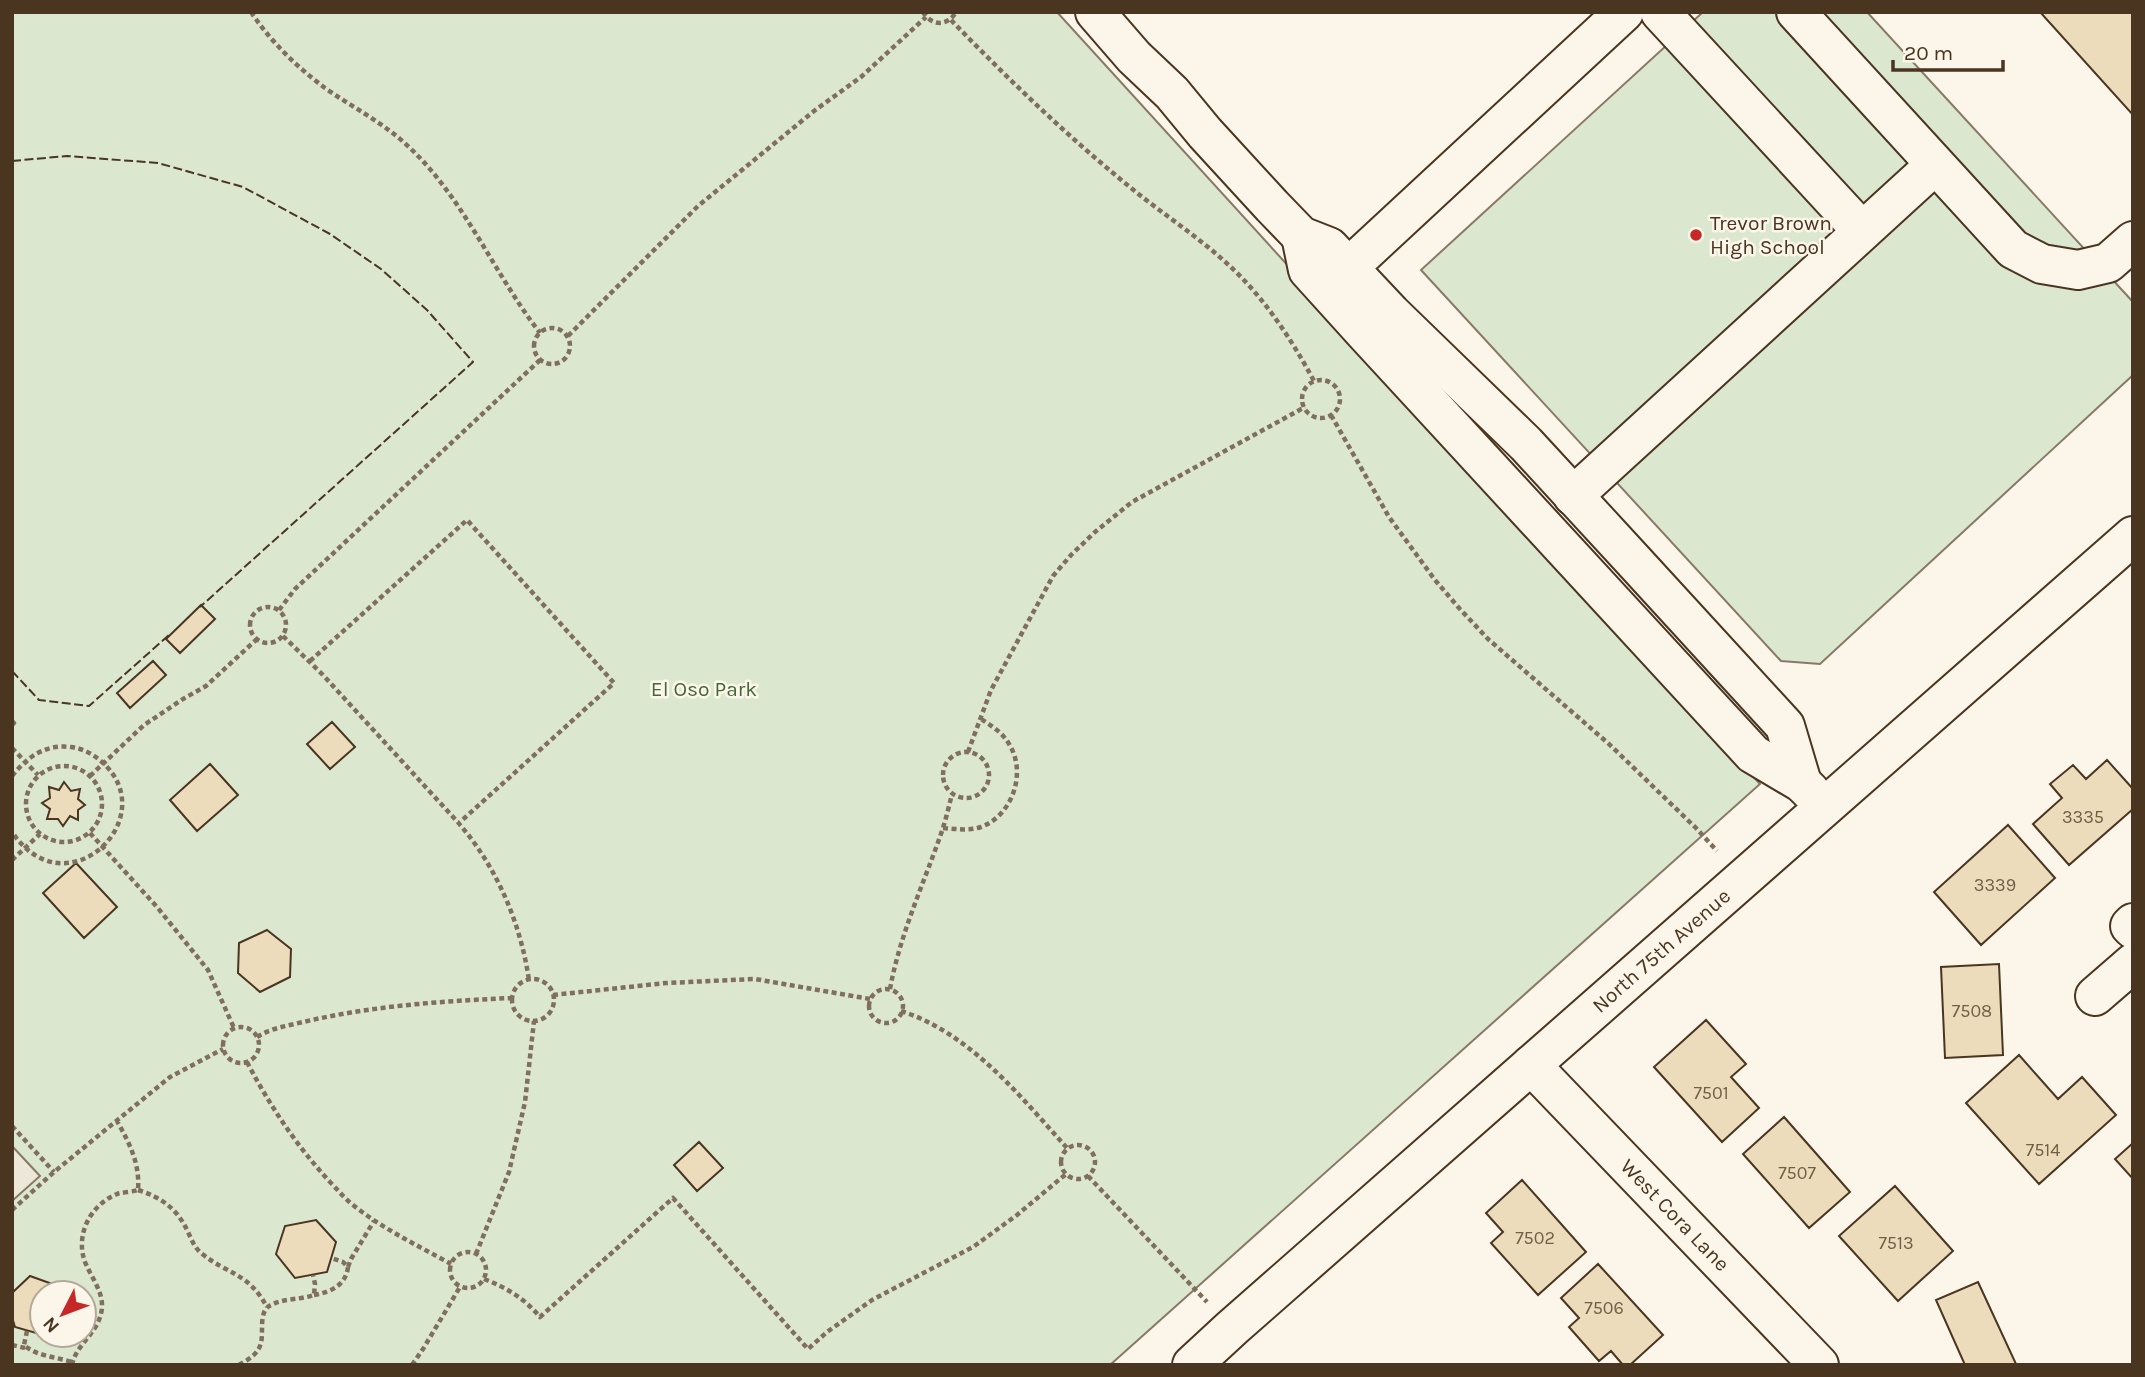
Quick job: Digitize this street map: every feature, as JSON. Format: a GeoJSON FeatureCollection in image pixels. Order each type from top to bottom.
{"type":"FeatureCollection","features":[{"type":"Feature","properties":{"kind":"main road"},"geometry":{"type":"LineString","coordinates":[[1095,12],[1301,236],[1329,247],[1391,313],[1525,444],[1785,726],[1814,795]]}},
{"type":"Feature","properties":{"kind":"main road"},"geometry":{"type":"LineString","coordinates":[[1348,268],[1624,12]]}},
{"type":"Feature","properties":{"kind":"main road"},"geometry":{"type":"LineString","coordinates":[[1660,12],[1862,231]]}},
{"type":"Feature","properties":{"kind":"main road"},"geometry":{"type":"LineString","coordinates":[[1796,12],[2013,249],[2042,264],[2078,270],[2108,263],[2133,241]]}},
{"type":"Feature","properties":{"kind":"main road"},"geometry":{"type":"LineString","coordinates":[[1573,496],[1935,165]]}},
{"type":"Feature","properties":{"kind":"main road"},"geometry":{"type":"LineString","coordinates":[[1301,236],[1308,271],[1383,353],[1753,754],[1814,795]]}},
{"type":"Feature","properties":{"kind":"main road","name":"North 75th Avenue"},"geometry":{"type":"LineString","coordinates":[[1192,1365],[1531,1065],[1814,795],[2133,536]]}},
{"type":"Feature","properties":{"kind":"main road"},"geometry":{"type":"LineString","coordinates":[[2095,996],[2132,935]]}},
{"type":"Feature","properties":{"kind":"main road","name":"West Cora Lane"},"geometry":{"type":"LineString","coordinates":[[1531,1065],[1819,1365]]}},
{"type":"Feature","properties":{"kind":"path"},"geometry":{"type":"LineString","coordinates":[[251,12],[294,62],[325,88],[388,128],[414,151],[437,178],[478,237],[540,333]]}},
{"type":"Feature","properties":{"kind":"path"},"geometry":{"type":"LineString","coordinates":[[568,336],[698,206],[860,77],[924,15],[938,23],[951,20],[957,12]]}},
{"type":"Feature","properties":{"kind":"path"},"geometry":{"type":"LineString","coordinates":[[951,20],[1095,158],[1240,276],[1275,317],[1314,381]]}},
{"type":"Feature","properties":{"kind":"path"},"geometry":{"type":"LineString","coordinates":[[554,328],[560,329],[568,336],[571,348],[562,362],[550,365],[536,355],[534,344],[540,333],[554,328]]}},
{"type":"Feature","properties":{"kind":"path"},"geometry":{"type":"LineString","coordinates":[[279,611],[295,589],[540,360]]}},
{"type":"Feature","properties":{"kind":"path"},"geometry":{"type":"LineString","coordinates":[[1326,380],[1337,387],[1340,399],[1336,411],[1331,415],[1313,416],[1305,407],[1302,395],[1314,381],[1326,380]]}},
{"type":"Feature","properties":{"kind":"path"},"geometry":{"type":"LineString","coordinates":[[968,752],[991,690],[1053,576],[1095,532],[1132,502],[1305,407]]}},
{"type":"Feature","properties":{"kind":"path"},"geometry":{"type":"LineString","coordinates":[[1331,415],[1389,517],[1459,608],[1498,648],[1583,719],[1696,828]]}},
{"type":"Feature","properties":{"kind":"path"},"geometry":{"type":"LineString","coordinates":[[310,661],[467,520],[614,683],[459,823]]}},
{"type":"Feature","properties":{"kind":"path"},"geometry":{"type":"LineString","coordinates":[[263,608],[279,611],[287,626],[283,636],[267,644],[257,639],[250,624],[254,614],[263,608]]}},
{"type":"Feature","properties":{"kind":"path"},"geometry":{"type":"LineString","coordinates":[[283,636],[310,661],[459,823],[498,881],[519,930],[529,980]]}},
{"type":"Feature","properties":{"kind":"path"},"geometry":{"type":"LineString","coordinates":[[90,776],[144,725],[206,686],[257,639]]}},
{"type":"Feature","properties":{"kind":"path"},"geometry":{"type":"LineString","coordinates":[[943,828],[962,830],[982,826],[998,816],[1010,801],[1017,782],[1017,763],[1010,744],[997,729],[981,719]]}},
{"type":"Feature","properties":{"kind":"path"},"geometry":{"type":"LineString","coordinates":[[12,776],[24,761],[42,750],[64,747],[85,751],[104,763],[117,782],[121,805],[117,828],[103,847],[77,863],[49,861],[36,856],[25,848],[12,832]]}},
{"type":"Feature","properties":{"kind":"path"},"geometry":{"type":"LineString","coordinates":[[12,748],[38,775]]}},
{"type":"Feature","properties":{"kind":"path"},"geometry":{"type":"LineString","coordinates":[[968,752],[975,754],[987,765],[989,772],[986,787],[981,793],[967,799],[952,794],[947,789],[944,767],[954,755],[968,752]]}},
{"type":"Feature","properties":{"kind":"path"},"geometry":{"type":"LineString","coordinates":[[64,765],[90,776],[98,786],[102,811],[90,833],[70,843],[49,840],[32,826],[27,817],[26,794],[38,775],[64,765]]}},
{"type":"Feature","properties":{"kind":"path"},"geometry":{"type":"LineString","coordinates":[[890,989],[918,894],[943,828],[952,794]]}},
{"type":"Feature","properties":{"kind":"path"},"geometry":{"type":"LineString","coordinates":[[90,833],[157,907],[208,971],[234,1028]]}},
{"type":"Feature","properties":{"kind":"path"},"geometry":{"type":"LineString","coordinates":[[12,860],[40,834]]}},
{"type":"Feature","properties":{"kind":"path"},"geometry":{"type":"LineString","coordinates":[[536,979],[547,985],[553,995],[550,1013],[540,1020],[520,1017],[512,1005],[517,986],[529,980],[536,979]]}},
{"type":"Feature","properties":{"kind":"path"},"geometry":{"type":"LineString","coordinates":[[553,995],[666,983],[755,979],[870,999]]}},
{"type":"Feature","properties":{"kind":"path"},"geometry":{"type":"LineString","coordinates":[[890,989],[900,997],[901,1011],[893,1021],[880,1021],[870,1012],[870,999],[878,990],[890,989]]}},
{"type":"Feature","properties":{"kind":"path"},"geometry":{"type":"LineString","coordinates":[[257,1037],[266,1031],[337,1015],[413,1005],[512,998]]}},
{"type":"Feature","properties":{"kind":"path"},"geometry":{"type":"LineString","coordinates":[[901,1011],[927,1021],[977,1054],[1067,1148]]}},
{"type":"Feature","properties":{"kind":"path"},"geometry":{"type":"LineString","coordinates":[[476,1254],[509,1172],[525,1102],[534,1021]]}},
{"type":"Feature","properties":{"kind":"path"},"geometry":{"type":"LineString","coordinates":[[244,1027],[257,1037],[259,1046],[255,1056],[247,1062],[233,1060],[223,1049],[226,1035],[234,1028],[244,1027]]}},
{"type":"Feature","properties":{"kind":"path"},"geometry":{"type":"LineString","coordinates":[[12,1210],[170,1077],[223,1049]]}},
{"type":"Feature","properties":{"kind":"path"},"geometry":{"type":"LineString","coordinates":[[247,1062],[275,1112],[306,1156],[344,1197],[401,1238],[450,1264]]}},
{"type":"Feature","properties":{"kind":"path"},"geometry":{"type":"LineString","coordinates":[[117,1121],[134,1153],[139,1171],[138,1190]]}},
{"type":"Feature","properties":{"kind":"path"},"geometry":{"type":"LineString","coordinates":[[12,1126],[54,1172]]}},
{"type":"Feature","properties":{"kind":"path"},"geometry":{"type":"LineString","coordinates":[[1082,1145],[1094,1153],[1096,1163],[1088,1176],[1078,1179],[1070,1178],[1066,1174],[1061,1156],[1067,1148],[1082,1145]]}},
{"type":"Feature","properties":{"kind":"path"},"geometry":{"type":"LineString","coordinates":[[484,1279],[512,1291],[540,1317],[673,1198],[808,1349],[872,1300],[973,1247],[1066,1174]]}},
{"type":"Feature","properties":{"kind":"path"},"geometry":{"type":"LineString","coordinates":[[1088,1176],[1232,1328]]}},
{"type":"Feature","properties":{"kind":"path"},"geometry":{"type":"LineString","coordinates":[[12,1345],[72,1363],[81,1345],[100,1322],[102,1305],[96,1282],[85,1262],[82,1237],[86,1224],[93,1212],[108,1200],[118,1194],[138,1190],[171,1206],[201,1253],[247,1281],[267,1307]]}},
{"type":"Feature","properties":{"kind":"path"},"geometry":{"type":"LineString","coordinates":[[239,1365],[251,1358],[261,1344],[262,1322],[267,1307],[324,1293],[339,1286],[374,1220]]}},
{"type":"Feature","properties":{"kind":"path"},"geometry":{"type":"LineString","coordinates":[[470,1252],[476,1254],[486,1268],[484,1279],[471,1289],[460,1287],[452,1280],[450,1264],[458,1255],[470,1252]]}},
{"type":"Feature","properties":{"kind":"path"},"geometry":{"type":"LineString","coordinates":[[331,1258],[348,1267]]}},
{"type":"Feature","properties":{"kind":"path"},"geometry":{"type":"LineString","coordinates":[[313,1275],[314,1294]]}},
{"type":"Feature","properties":{"kind":"path"},"geometry":{"type":"LineString","coordinates":[[412,1365],[460,1287]]}},
{"type":"Feature","properties":{"kind":"path"},"geometry":{"type":"LineString","coordinates":[[26,1348],[24,1339],[27,1331]]}},
{"type":"Feature","properties":{"kind":"green space","name":"El Oso Park"},"geometry":{"type":"Polygon","coordinates":[[[12,12],[1057,12],[1760,784],[1110,1365],[12,1365],[12,12]]]}},
{"type":"Feature","properties":{"kind":"green space"},"geometry":{"type":"Polygon","coordinates":[[[1703,12],[1867,12],[2133,302],[2133,375],[1820,664],[1781,661],[1421,270],[1703,12]]]}},
{"type":"Feature","properties":{"kind":"shaded area"},"geometry":{"type":"Polygon","coordinates":[[[12,1146],[40,1176],[12,1201],[12,1146]]]}},
{"type":"Feature","properties":{"kind":"building"},"geometry":{"type":"Polygon","coordinates":[[[2040,12],[2133,12],[2133,115],[2040,12]]]}},
{"type":"Feature","properties":{"kind":"building"},"geometry":{"type":"Polygon","coordinates":[[[201,605],[215,619],[180,653],[166,639],[201,605]]]}},
{"type":"Feature","properties":{"kind":"building"},"geometry":{"type":"Polygon","coordinates":[[[153,661],[166,675],[130,708],[117,693],[153,661]]]}},
{"type":"Feature","properties":{"kind":"building"},"geometry":{"type":"Polygon","coordinates":[[[332,722],[355,747],[330,769],[307,744],[332,722]]]}},
{"type":"Feature","properties":{"kind":"building"},"geometry":{"type":"Polygon","coordinates":[[[2107,760],[2133,789],[2133,809],[2069,865],[2033,824],[2062,798],[2050,784],[2073,765],[2086,779],[2107,760]]]}},
{"type":"Feature","properties":{"kind":"building"},"geometry":{"type":"Polygon","coordinates":[[[210,764],[238,795],[197,831],[170,800],[210,764]]]}},
{"type":"Feature","properties":{"kind":"building"},"geometry":{"type":"Polygon","coordinates":[[[64,782],[71,791],[80,789],[78,799],[85,805],[78,810],[78,820],[70,816],[63,826],[58,819],[47,819],[50,809],[42,803],[50,798],[49,787],[59,790],[64,782]]]}},
{"type":"Feature","properties":{"kind":"building"},"geometry":{"type":"Polygon","coordinates":[[[2008,825],[2055,878],[1981,945],[1934,892],[2008,825]]]}},
{"type":"Feature","properties":{"kind":"building"},"geometry":{"type":"Polygon","coordinates":[[[76,863],[117,907],[84,938],[43,893],[76,863]]]}},
{"type":"Feature","properties":{"kind":"building"},"geometry":{"type":"Polygon","coordinates":[[[267,930],[291,949],[290,977],[260,992],[238,973],[239,943],[267,930]]]}},
{"type":"Feature","properties":{"kind":"building"},"geometry":{"type":"Polygon","coordinates":[[[1999,964],[2003,1055],[1945,1058],[1941,967],[1999,964]]]}},
{"type":"Feature","properties":{"kind":"building"},"geometry":{"type":"Polygon","coordinates":[[[1706,1020],[1746,1064],[1731,1077],[1759,1108],[1722,1142],[1654,1067],[1706,1020]]]}},
{"type":"Feature","properties":{"kind":"building"},"geometry":{"type":"Polygon","coordinates":[[[2019,1055],[2058,1099],[2082,1077],[2116,1115],[2039,1184],[1966,1103],[2019,1055]]]}},
{"type":"Feature","properties":{"kind":"building"},"geometry":{"type":"Polygon","coordinates":[[[1784,1117],[1850,1192],[1809,1228],[1743,1154],[1784,1117]]]}},
{"type":"Feature","properties":{"kind":"building"},"geometry":{"type":"Polygon","coordinates":[[[699,1142],[723,1168],[697,1191],[674,1165],[699,1142]]]}},
{"type":"Feature","properties":{"kind":"building"},"geometry":{"type":"Polygon","coordinates":[[[2133,1143],[2133,1179],[2115,1159],[2133,1143]]]}},
{"type":"Feature","properties":{"kind":"building"},"geometry":{"type":"Polygon","coordinates":[[[1522,1180],[1586,1252],[1538,1295],[1491,1243],[1503,1232],[1486,1213],[1522,1180]]]}},
{"type":"Feature","properties":{"kind":"building"},"geometry":{"type":"Polygon","coordinates":[[[1895,1186],[1953,1251],[1898,1301],[1839,1236],[1895,1186]]]}},
{"type":"Feature","properties":{"kind":"building"},"geometry":{"type":"Polygon","coordinates":[[[316,1220],[336,1242],[327,1272],[295,1278],[276,1254],[285,1226],[316,1220]]]}},
{"type":"Feature","properties":{"kind":"building"},"geometry":{"type":"Polygon","coordinates":[[[1598,1264],[1663,1335],[1630,1365],[1623,1365],[1611,1351],[1599,1361],[1569,1327],[1579,1318],[1561,1298],[1598,1264]]]}},
{"type":"Feature","properties":{"kind":"building"},"geometry":{"type":"Polygon","coordinates":[[[30,1276],[38,1279],[28,1279],[28,1331],[15,1327],[12,1317],[12,1293],[30,1276]]]}},
{"type":"Feature","properties":{"kind":"building"},"geometry":{"type":"Polygon","coordinates":[[[1978,1282],[2016,1364],[2014,1365],[1965,1365],[1936,1300],[1978,1282]]]}},
{"type":"Feature","properties":{"kind":"fence"},"geometry":{"type":"LineString","coordinates":[[12,161],[67,156],[158,163],[243,187],[330,234],[381,269],[427,310],[473,362],[200,607]]}},
{"type":"Feature","properties":{"kind":"fence"},"geometry":{"type":"LineString","coordinates":[[12,671],[39,700],[89,706],[169,635]]}},
{"type":"Feature","properties":{"kind":"place","name":"Trevor Brown High School"},"geometry":{"type":"Point","coordinates":[1696,235]}}]}
